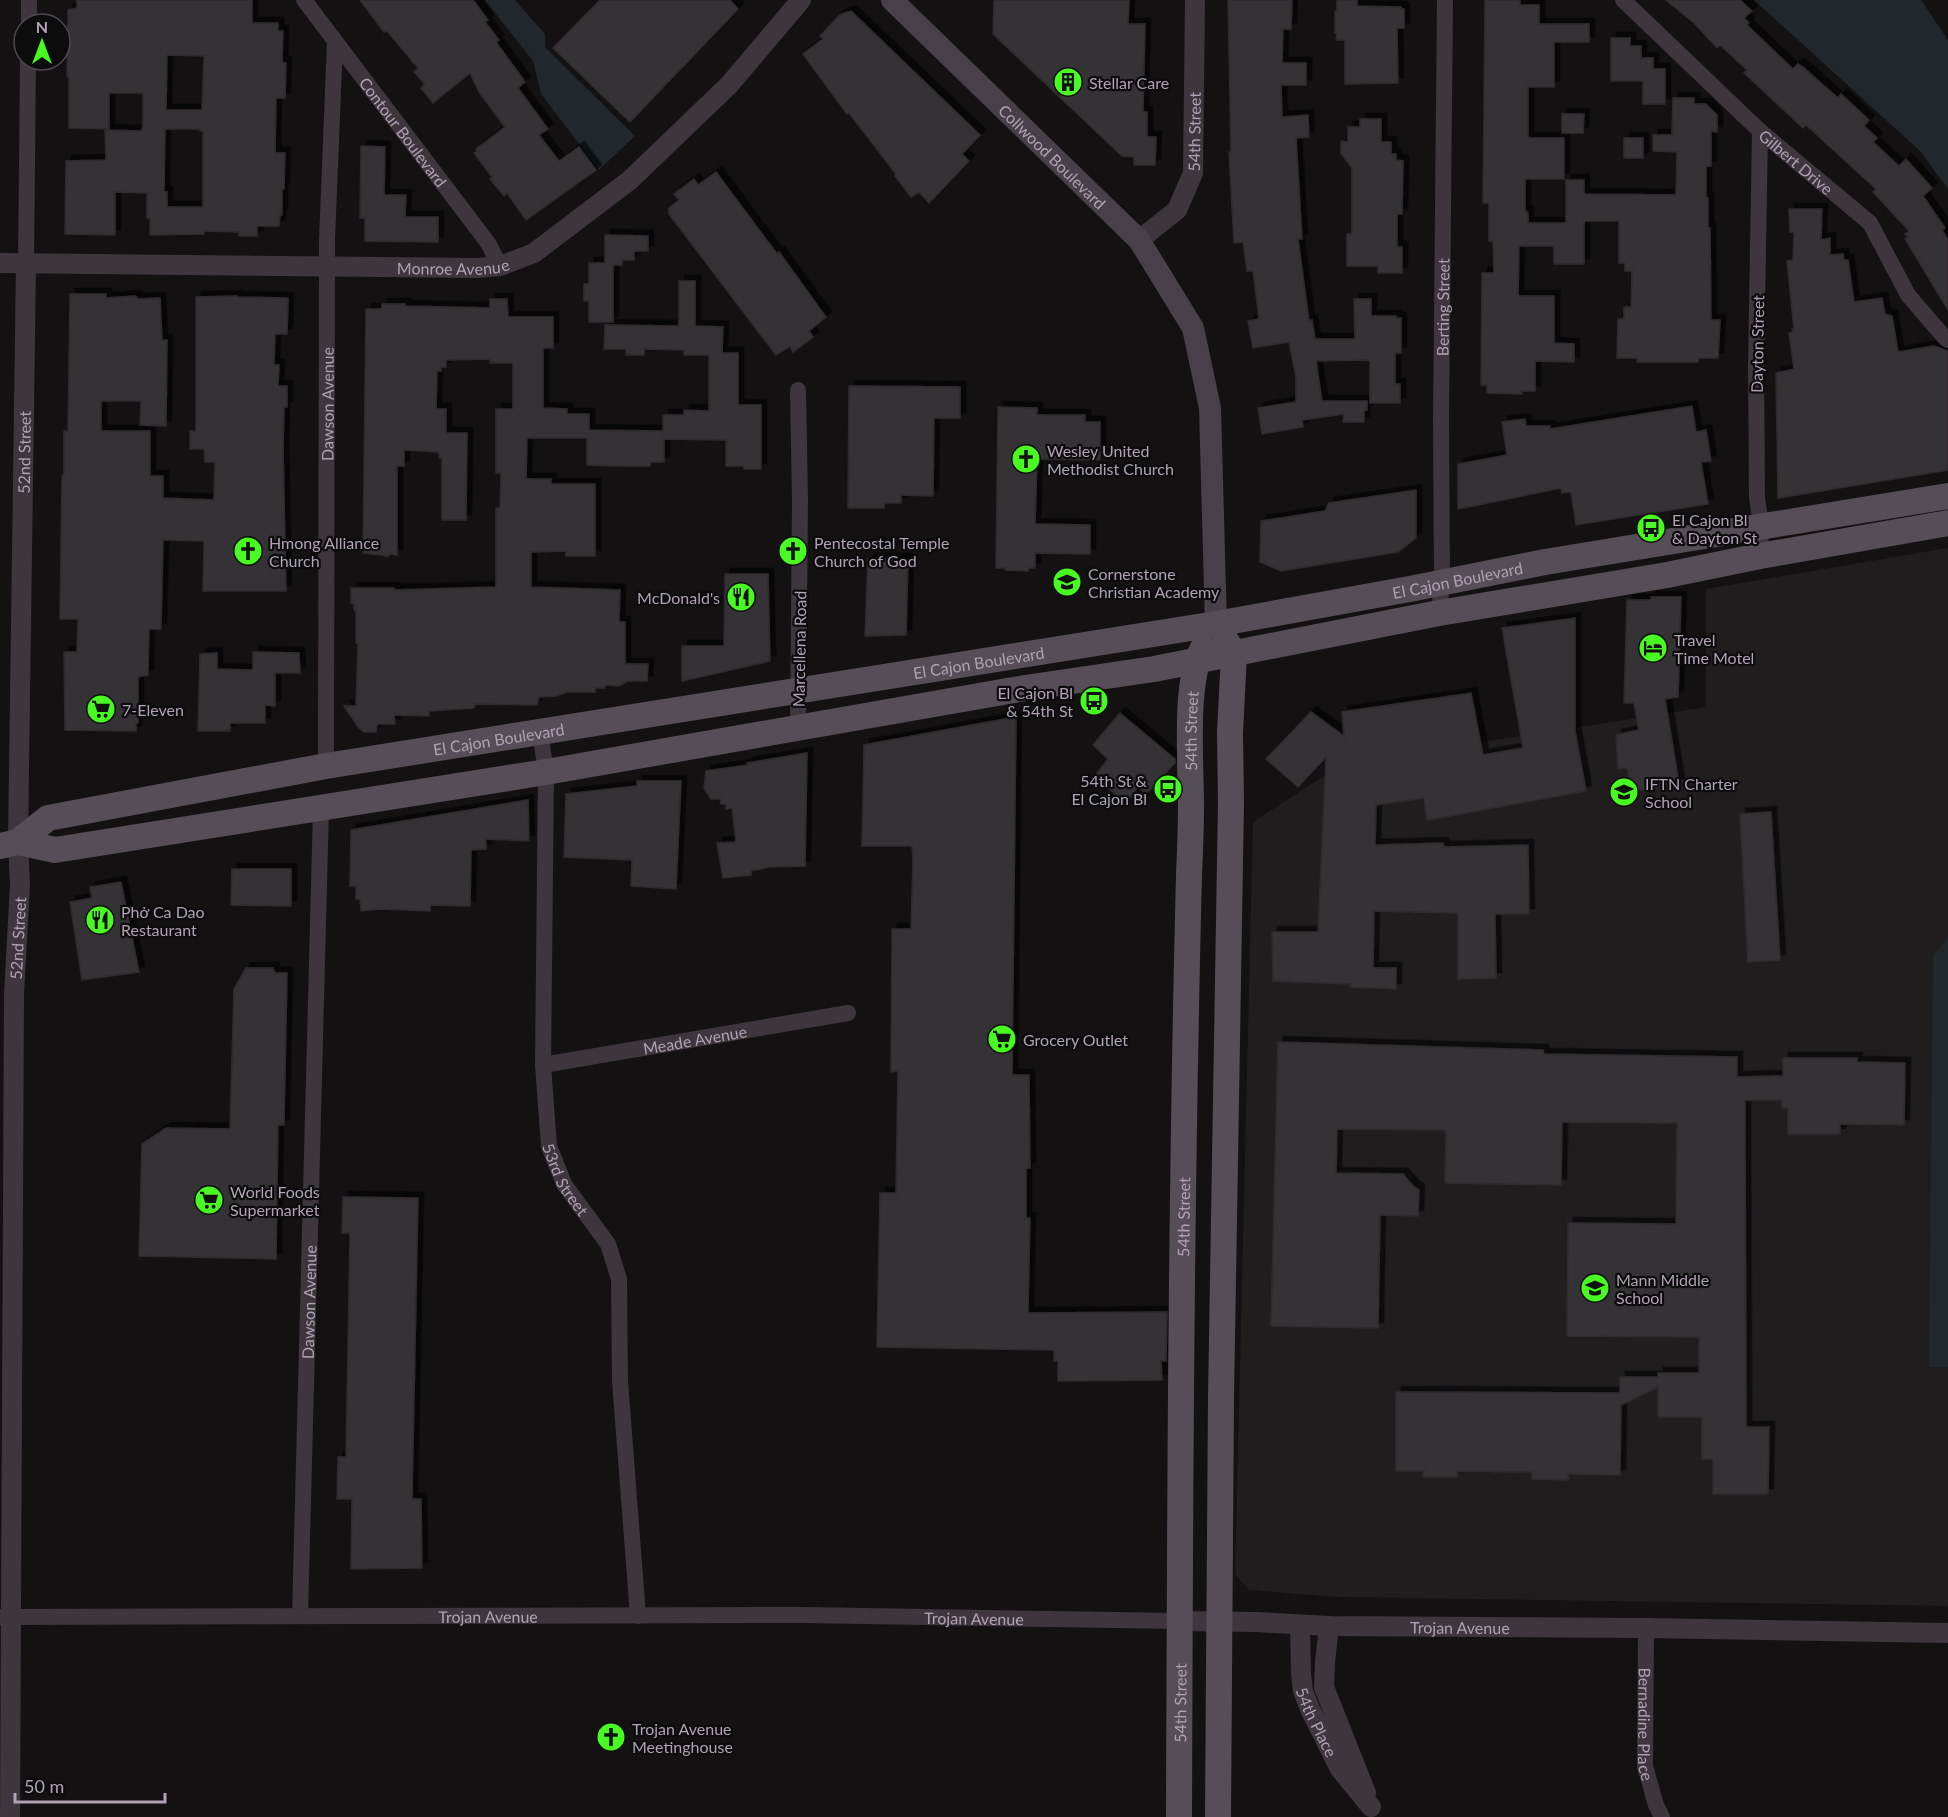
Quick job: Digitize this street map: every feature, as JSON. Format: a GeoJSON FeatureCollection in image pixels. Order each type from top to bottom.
{"type":"FeatureCollection","features":[{"type":"Feature","properties":{"kind":"main road","name":"Collwood Boulevard"},"geometry":{"type":"LineString","coordinates":[[892,0],[1139,240],[1192,328],[1210,408],[1216,624]]}},
{"type":"Feature","properties":{"kind":"main road","name":"El Cajon Boulevard"},"geometry":{"type":"LineString","coordinates":[[9,844],[48,818],[327,766],[1216,624],[1545,562],[1948,496]]}},
{"type":"Feature","properties":{"kind":"main road","name":"El Cajon Boulevard"},"geometry":{"type":"LineString","coordinates":[[9,844],[55,850],[546,772],[1025,688],[1195,661],[1439,613],[1667,575],[1948,523]]}},
{"type":"Feature","properties":{"kind":"main road"},"geometry":{"type":"LineString","coordinates":[[1216,624],[1234,654],[1230,733],[1231,802],[1221,1386],[1218,1817]]}},
{"type":"Feature","properties":{"kind":"main road","name":"54th Street"},"geometry":{"type":"LineString","coordinates":[[1179,1817],[1190,732],[1195,661],[1216,624]]}},
{"type":"Feature","properties":{"kind":"street","name":"Contour Boulevard"},"geometry":{"type":"LineString","coordinates":[[304,0],[488,243],[500,266]]}},
{"type":"Feature","properties":{"kind":"street","name":"Monroe Avenue"},"geometry":{"type":"LineString","coordinates":[[0,263],[478,268],[500,266],[534,252],[630,180],[729,86],[801,0]]}},
{"type":"Feature","properties":{"kind":"street","name":"54th Street"},"geometry":{"type":"LineString","coordinates":[[1139,240],[1177,210],[1192,173],[1195,0]]}},
{"type":"Feature","properties":{"kind":"street","name":"Berting Street"},"geometry":{"type":"LineString","coordinates":[[1439,613],[1442,583],[1441,419],[1445,0]]}},
{"type":"Feature","properties":{"kind":"street","name":"Gilbert Drive"},"geometry":{"type":"LineString","coordinates":[[1623,0],[1760,131],[1870,223],[1908,295],[1948,340]]}},
{"type":"Feature","properties":{"kind":"street","name":"Dawson Avenue"},"geometry":{"type":"LineString","coordinates":[[327,766],[327,267],[335,42]]}},
{"type":"Feature","properties":{"kind":"street","name":"52nd Street"},"geometry":{"type":"LineString","coordinates":[[10,1817],[6,1617],[14,1006],[20,884],[9,844],[26,263],[28,72]]}},
{"type":"Feature","properties":{"kind":"street","name":"Dayton Street"},"geometry":{"type":"LineString","coordinates":[[1760,131],[1756,378],[1760,556]]}},
{"type":"Feature","properties":{"kind":"street","name":"Marcellena Road"},"geometry":{"type":"LineString","coordinates":[[798,390],[800,501],[798,729]]}},
{"type":"Feature","properties":{"kind":"street","name":"53rd Street"},"geometry":{"type":"LineString","coordinates":[[540,732],[546,772],[543,1065],[549,1146],[564,1184],[608,1244],[619,1279],[620,1381],[638,1616]]}},
{"type":"Feature","properties":{"kind":"street","name":"Dawson Avenue"},"geometry":{"type":"LineString","coordinates":[[300,1616],[321,808]]}},
{"type":"Feature","properties":{"kind":"street","name":"Meade Avenue"},"geometry":{"type":"LineString","coordinates":[[543,1065],[848,1013]]}},
{"type":"Feature","properties":{"kind":"street","name":"Trojan Avenue"},"geometry":{"type":"LineString","coordinates":[[6,1617],[803,1615],[1180,1621],[1329,1626],[1948,1633]]}},
{"type":"Feature","properties":{"kind":"street","name":"54th Place"},"geometry":{"type":"LineString","coordinates":[[1300,1625],[1301,1673],[1306,1700],[1340,1769],[1373,1812]]}},
{"type":"Feature","properties":{"kind":"street","name":"54th Place"},"geometry":{"type":"LineString","coordinates":[[1329,1626],[1324,1687],[1373,1812]]}},
{"type":"Feature","properties":{"kind":"street","name":"Bernadine Place"},"geometry":{"type":"LineString","coordinates":[[1646,1628],[1645,1766],[1656,1805],[1662,1817]]}},
{"type":"Feature","properties":{"kind":"shaded area"},"geometry":{"type":"Polygon","coordinates":[[[485,0],[515,0],[545,34],[545,47],[635,136],[599,170],[541,94],[533,61],[485,0]]]}},
{"type":"Feature","properties":{"kind":"shaded area"},"geometry":{"type":"Polygon","coordinates":[[[1754,0],[1921,0],[1948,40],[1948,189],[1920,151],[1754,0]]]}},
{"type":"Feature","properties":{"kind":"shaded area","name":"Mann Middle School"},"geometry":{"type":"Polygon","coordinates":[[[1948,548],[1948,1606],[1339,1597],[1249,1590],[1235,1574],[1253,822],[1345,762],[1706,707],[1706,589],[1948,548]]]}},
{"type":"Feature","properties":{"kind":"shaded area"},"geometry":{"type":"Polygon","coordinates":[[[1948,938],[1948,1367],[1929,1367],[1933,955],[1948,938]]]}},
{"type":"Feature","properties":{"kind":"building"},"geometry":{"type":"Polygon","coordinates":[[[77,0],[252,0],[252,23],[278,23],[278,31],[283,31],[282,62],[286,63],[285,98],[276,98],[275,153],[285,153],[282,215],[280,215],[279,226],[257,226],[257,236],[239,236],[239,232],[204,231],[204,234],[150,235],[147,193],[115,192],[115,235],[65,234],[66,161],[106,160],[105,130],[141,131],[143,127],[143,93],[109,93],[109,129],[69,128],[67,72],[72,72],[72,12],[68,12],[68,10],[77,8],[77,0]],[[167,55],[166,110],[202,110],[204,56],[167,55]],[[165,129],[164,192],[167,192],[167,207],[203,207],[203,131],[200,129],[165,129]]]}},
{"type":"Feature","properties":{"kind":"building"},"geometry":{"type":"Polygon","coordinates":[[[360,0],[473,0],[488,20],[485,22],[499,40],[496,42],[525,82],[518,88],[548,129],[539,135],[559,161],[579,147],[596,170],[526,220],[507,193],[504,196],[490,179],[492,177],[474,153],[505,127],[479,92],[470,73],[433,103],[421,88],[425,84],[414,72],[418,68],[387,31],[384,32],[360,0]]]}},
{"type":"Feature","properties":{"kind":"building"},"geometry":{"type":"Polygon","coordinates":[[[600,0],[730,0],[738,9],[630,122],[553,48],[600,0]]]}},
{"type":"Feature","properties":{"kind":"building","name":"Stellar Care"},"geometry":{"type":"Polygon","coordinates":[[[994,0],[1129,0],[1128,24],[1145,24],[1143,112],[1147,112],[1147,137],[1156,137],[1155,165],[1134,165],[1134,157],[1122,156],[993,34],[994,0]]]}},
{"type":"Feature","properties":{"kind":"building"},"geometry":{"type":"Polygon","coordinates":[[[1228,0],[1292,0],[1291,29],[1283,29],[1282,63],[1306,63],[1306,85],[1281,85],[1282,117],[1308,115],[1309,137],[1296,138],[1302,239],[1298,239],[1309,321],[1312,320],[1315,339],[1355,339],[1354,299],[1371,299],[1371,316],[1401,318],[1401,353],[1395,353],[1395,384],[1400,384],[1400,403],[1370,403],[1370,360],[1316,361],[1322,401],[1367,401],[1364,422],[1343,422],[1344,414],[1302,420],[1303,427],[1262,434],[1258,408],[1296,402],[1296,377],[1289,342],[1253,348],[1248,321],[1259,319],[1253,271],[1247,271],[1243,242],[1234,243],[1229,152],[1231,152],[1228,0]]]}},
{"type":"Feature","properties":{"kind":"building"},"geometry":{"type":"Polygon","coordinates":[[[1337,0],[1357,0],[1357,6],[1401,7],[1404,9],[1404,28],[1397,28],[1398,83],[1345,84],[1345,40],[1336,40],[1337,33],[1335,33],[1337,0]]]}},
{"type":"Feature","properties":{"kind":"building"},"geometry":{"type":"Polygon","coordinates":[[[1485,0],[1520,0],[1520,5],[1539,5],[1539,24],[1589,24],[1589,42],[1554,42],[1554,87],[1528,87],[1528,138],[1564,138],[1564,179],[1525,179],[1525,210],[1528,213],[1528,223],[1566,223],[1566,180],[1584,180],[1584,194],[1676,195],[1677,152],[1653,151],[1653,135],[1672,135],[1673,98],[1694,98],[1694,104],[1706,104],[1717,115],[1717,132],[1711,131],[1711,166],[1706,166],[1706,198],[1708,198],[1708,228],[1710,228],[1711,320],[1720,320],[1718,358],[1698,358],[1698,362],[1637,362],[1637,358],[1617,358],[1618,319],[1624,319],[1624,307],[1631,307],[1632,271],[1625,271],[1625,263],[1619,263],[1619,221],[1584,221],[1584,264],[1554,264],[1554,246],[1519,246],[1518,296],[1554,296],[1554,343],[1574,344],[1574,362],[1535,361],[1535,391],[1521,391],[1522,394],[1487,393],[1487,385],[1481,385],[1482,273],[1494,273],[1493,241],[1489,241],[1489,203],[1483,203],[1485,0]]]}},
{"type":"Feature","properties":{"kind":"building"},"geometry":{"type":"Polygon","coordinates":[[[1666,0],[1740,0],[1752,11],[1744,18],[1749,23],[1747,25],[1772,49],[1793,69],[1798,64],[1838,98],[1841,94],[1869,120],[1864,126],[1877,138],[1873,142],[1899,166],[1906,159],[1932,188],[1923,196],[1945,228],[1942,230],[1948,240],[1948,310],[1905,239],[1908,237],[1905,234],[1909,231],[1873,192],[1876,189],[1806,125],[1803,128],[1744,73],[1747,70],[1720,45],[1717,48],[1694,23],[1666,0]]]}},
{"type":"Feature","properties":{"kind":"building"},"geometry":{"type":"Polygon","coordinates":[[[851,11],[980,135],[962,154],[969,161],[929,203],[919,192],[911,197],[895,176],[896,174],[849,113],[847,114],[803,54],[823,39],[820,36],[840,15],[851,11]]]}},
{"type":"Feature","properties":{"kind":"building"},"geometry":{"type":"Polygon","coordinates":[[[1611,38],[1630,38],[1630,46],[1641,46],[1641,58],[1653,58],[1653,69],[1665,69],[1665,104],[1643,104],[1643,81],[1611,81],[1611,38]]]}},
{"type":"Feature","properties":{"kind":"building"},"geometry":{"type":"Polygon","coordinates":[[[1562,114],[1584,114],[1583,133],[1562,133],[1562,114]]]}},
{"type":"Feature","properties":{"kind":"building"},"geometry":{"type":"Polygon","coordinates":[[[1360,119],[1381,119],[1381,142],[1391,142],[1391,154],[1396,154],[1396,160],[1403,161],[1402,214],[1397,214],[1397,247],[1402,247],[1402,273],[1378,273],[1378,266],[1347,266],[1347,234],[1352,234],[1352,168],[1341,153],[1341,141],[1348,142],[1348,127],[1360,127],[1360,119]]]}},
{"type":"Feature","properties":{"kind":"building"},"geometry":{"type":"Polygon","coordinates":[[[1624,138],[1643,138],[1643,158],[1624,158],[1624,138]]]}},
{"type":"Feature","properties":{"kind":"building"},"geometry":{"type":"Polygon","coordinates":[[[361,146],[385,147],[384,195],[406,195],[405,217],[438,217],[438,242],[365,241],[365,218],[360,218],[361,146]]]}},
{"type":"Feature","properties":{"kind":"building"},"geometry":{"type":"Polygon","coordinates":[[[716,172],[777,254],[779,252],[826,317],[809,331],[813,337],[793,352],[790,346],[776,355],[669,214],[669,208],[679,200],[674,194],[694,179],[698,185],[716,172]]]}},
{"type":"Feature","properties":{"kind":"building"},"geometry":{"type":"Polygon","coordinates":[[[1789,209],[1822,209],[1821,240],[1830,238],[1830,255],[1843,254],[1844,260],[1848,260],[1854,302],[1882,298],[1885,314],[1892,316],[1898,352],[1934,346],[1948,351],[1948,470],[1778,498],[1776,373],[1794,369],[1789,333],[1794,329],[1787,261],[1793,260],[1794,232],[1790,232],[1789,209]]]}},
{"type":"Feature","properties":{"kind":"building"},"geometry":{"type":"Polygon","coordinates":[[[605,235],[648,236],[648,251],[634,251],[634,260],[622,260],[622,265],[613,265],[613,322],[589,322],[589,301],[584,301],[584,284],[589,284],[589,263],[605,263],[605,235]]]}},
{"type":"Feature","properties":{"kind":"building"},"geometry":{"type":"Polygon","coordinates":[[[679,281],[695,281],[695,326],[723,327],[722,353],[738,353],[738,405],[761,405],[761,469],[726,466],[726,440],[664,439],[664,462],[650,462],[650,466],[621,466],[587,465],[587,438],[527,438],[526,479],[551,479],[551,484],[595,484],[595,556],[566,556],[566,551],[531,552],[531,587],[620,590],[619,622],[625,622],[625,664],[648,664],[647,681],[628,681],[619,686],[605,685],[605,688],[595,688],[595,692],[567,692],[556,696],[539,697],[537,705],[475,704],[474,708],[429,711],[429,716],[394,715],[395,724],[377,724],[376,732],[364,732],[344,706],[356,706],[358,643],[356,643],[356,610],[354,610],[354,604],[351,603],[351,588],[394,588],[394,590],[496,587],[496,508],[500,508],[501,473],[496,473],[496,409],[513,409],[513,363],[490,363],[490,359],[446,360],[446,367],[441,367],[441,371],[437,371],[436,409],[446,409],[446,433],[467,433],[466,520],[442,520],[442,458],[439,458],[439,452],[404,450],[404,466],[397,466],[397,555],[391,554],[387,557],[363,553],[366,309],[382,309],[382,304],[490,308],[490,299],[507,299],[508,317],[553,317],[553,348],[543,348],[543,408],[567,409],[567,414],[589,414],[589,430],[663,431],[663,415],[684,415],[684,410],[709,411],[709,355],[684,355],[684,350],[644,349],[644,355],[626,355],[626,349],[604,349],[605,325],[679,326],[679,281]]]}},
{"type":"Feature","properties":{"kind":"building"},"geometry":{"type":"Polygon","coordinates":[[[70,294],[106,294],[106,298],[135,296],[139,299],[160,298],[162,340],[167,340],[166,426],[140,425],[141,401],[101,401],[101,431],[150,431],[150,476],[163,476],[163,498],[214,500],[215,462],[205,462],[204,449],[190,449],[190,431],[196,431],[196,297],[288,298],[287,334],[275,334],[274,365],[279,365],[278,386],[287,386],[283,447],[286,591],[203,591],[204,541],[163,540],[161,629],[149,629],[148,675],[138,677],[136,731],[65,730],[64,652],[77,652],[78,619],[60,619],[62,475],[64,475],[64,431],[68,431],[70,294]]]}},
{"type":"Feature","properties":{"kind":"building"},"geometry":{"type":"Polygon","coordinates":[[[849,386],[960,387],[960,418],[934,418],[933,496],[901,495],[901,503],[884,503],[884,508],[848,508],[849,386]]]}},
{"type":"Feature","properties":{"kind":"building"},"geometry":{"type":"Polygon","coordinates":[[[1692,406],[1696,432],[1706,430],[1711,461],[1701,462],[1708,504],[1576,525],[1571,492],[1562,493],[1561,488],[1458,509],[1458,464],[1507,455],[1502,422],[1525,419],[1526,426],[1550,426],[1550,429],[1692,406]]]}},
{"type":"Feature","properties":{"kind":"building"},"geometry":{"type":"Polygon","coordinates":[[[998,407],[1037,408],[1037,415],[1085,415],[1085,422],[1100,422],[1100,460],[1037,459],[1035,524],[1090,525],[1090,554],[1035,553],[1035,568],[1028,568],[1028,571],[996,568],[998,407]]]}},
{"type":"Feature","properties":{"kind":"building"},"geometry":{"type":"Polygon","coordinates":[[[1416,490],[1416,538],[1398,552],[1281,571],[1260,562],[1261,521],[1325,511],[1329,503],[1416,490]]]}},
{"type":"Feature","properties":{"kind":"building"},"geometry":{"type":"Polygon","coordinates":[[[868,559],[908,559],[906,635],[865,636],[868,559]]]}},
{"type":"Feature","properties":{"kind":"building"},"geometry":{"type":"Polygon","coordinates":[[[725,574],[768,574],[770,661],[682,681],[682,646],[724,646],[725,574]]]}},
{"type":"Feature","properties":{"kind":"building"},"geometry":{"type":"Polygon","coordinates":[[[1651,597],[1681,597],[1678,697],[1665,699],[1679,784],[1637,791],[1636,784],[1630,784],[1627,768],[1618,769],[1616,735],[1639,730],[1634,703],[1624,703],[1627,600],[1651,600],[1651,597]]]}},
{"type":"Feature","properties":{"kind":"building"},"geometry":{"type":"Polygon","coordinates":[[[1575,618],[1575,731],[1586,791],[1427,820],[1424,798],[1376,805],[1375,845],[1443,843],[1444,847],[1528,845],[1529,914],[1495,914],[1496,978],[1458,979],[1458,913],[1374,911],[1373,968],[1396,968],[1396,989],[1350,987],[1350,984],[1273,981],[1272,932],[1318,932],[1326,757],[1298,787],[1266,759],[1311,712],[1344,736],[1342,712],[1471,693],[1483,755],[1523,748],[1502,628],[1575,618]]]}},
{"type":"Feature","properties":{"kind":"building"},"geometry":{"type":"Polygon","coordinates":[[[253,652],[299,653],[300,673],[275,673],[275,706],[265,705],[265,723],[230,723],[230,731],[198,731],[200,654],[217,653],[217,669],[253,670],[253,652]]]}},
{"type":"Feature","properties":{"kind":"building"},"geometry":{"type":"Polygon","coordinates":[[[1120,713],[1175,759],[1175,763],[1146,794],[1138,787],[1126,803],[1094,777],[1108,759],[1093,745],[1120,713]]]}},
{"type":"Feature","properties":{"kind":"building"},"geometry":{"type":"Polygon","coordinates":[[[1016,717],[1012,1075],[1029,1075],[1030,1168],[1026,1168],[1026,1218],[1030,1218],[1028,1313],[1167,1312],[1166,1361],[1161,1361],[1162,1380],[1058,1381],[1058,1360],[1054,1361],[1054,1350],[877,1347],[880,1193],[896,1193],[898,1071],[891,1072],[892,929],[911,929],[913,861],[912,846],[862,846],[864,745],[1016,717]]]}},
{"type":"Feature","properties":{"kind":"building"},"geometry":{"type":"Polygon","coordinates":[[[807,753],[805,866],[769,867],[751,871],[751,875],[723,878],[717,843],[736,842],[732,808],[726,809],[726,804],[721,804],[720,799],[711,799],[704,788],[706,771],[807,753]]]}},
{"type":"Feature","properties":{"kind":"building"},"geometry":{"type":"Polygon","coordinates":[[[637,781],[681,781],[676,889],[631,886],[632,860],[564,857],[566,794],[637,786],[637,781]]]}},
{"type":"Feature","properties":{"kind":"building"},"geometry":{"type":"Polygon","coordinates":[[[528,800],[529,841],[486,839],[486,849],[471,850],[470,906],[430,905],[430,911],[380,909],[361,911],[360,899],[356,899],[356,886],[350,886],[351,830],[528,800]]]}},
{"type":"Feature","properties":{"kind":"building"},"geometry":{"type":"Polygon","coordinates":[[[1771,812],[1780,960],[1748,962],[1740,814],[1771,812]]]}},
{"type":"Feature","properties":{"kind":"building"},"geometry":{"type":"Polygon","coordinates":[[[232,869],[291,869],[291,906],[231,905],[232,869]]]}},
{"type":"Feature","properties":{"kind":"building","name":"Phở Ca Dao Restaurant"},"geometry":{"type":"Polygon","coordinates":[[[121,882],[139,972],[82,980],[70,902],[92,898],[90,887],[121,882]]]}},
{"type":"Feature","properties":{"kind":"building","name":"World Foods Supermarket"},"geometry":{"type":"Polygon","coordinates":[[[246,968],[273,968],[275,973],[287,973],[284,1125],[278,1125],[276,1259],[139,1256],[142,1144],[166,1128],[230,1129],[234,989],[246,968]]]}},
{"type":"Feature","properties":{"kind":"building"},"geometry":{"type":"Polygon","coordinates":[[[1278,1042],[1543,1050],[1544,1054],[1737,1057],[1737,1077],[1783,1076],[1783,1058],[1857,1058],[1857,1062],[1905,1063],[1904,1125],[1840,1124],[1840,1134],[1788,1134],[1788,1108],[1782,1108],[1782,1100],[1745,1100],[1746,1427],[1769,1427],[1768,1494],[1713,1494],[1713,1459],[1702,1459],[1702,1417],[1658,1417],[1658,1387],[1621,1405],[1620,1475],[1568,1474],[1568,1480],[1532,1479],[1532,1472],[1457,1471],[1457,1477],[1423,1477],[1424,1471],[1396,1471],[1396,1392],[1620,1393],[1620,1377],[1658,1377],[1658,1373],[1699,1373],[1699,1337],[1567,1336],[1568,1223],[1676,1224],[1677,1123],[1562,1122],[1561,1185],[1445,1183],[1446,1130],[1337,1129],[1336,1173],[1403,1174],[1419,1190],[1418,1216],[1380,1215],[1378,1328],[1271,1326],[1278,1042]]]}},
{"type":"Feature","properties":{"kind":"building"},"geometry":{"type":"Polygon","coordinates":[[[343,1197],[418,1198],[412,1499],[421,1499],[422,1568],[351,1569],[352,1499],[337,1499],[338,1457],[346,1457],[350,1233],[342,1233],[343,1197]]]}},
{"type":"Feature","properties":{"kind":"place","name":"Stellar Care"},"geometry":{"type":"Point","coordinates":[1068,82]}},
{"type":"Feature","properties":{"kind":"place","name":"Wesley United Methodist Church"},"geometry":{"type":"Point","coordinates":[1026,459]}},
{"type":"Feature","properties":{"kind":"place","name":"El Cajon Bl & Dayton St"},"geometry":{"type":"Point","coordinates":[1651,528]}},
{"type":"Feature","properties":{"kind":"place","name":"Hmong Alliance Church"},"geometry":{"type":"Point","coordinates":[248,551]}},
{"type":"Feature","properties":{"kind":"place","name":"Pentecostal Temple Church of God"},"geometry":{"type":"Point","coordinates":[793,551]}},
{"type":"Feature","properties":{"kind":"place","name":"Cornerstone Christian Academy"},"geometry":{"type":"Point","coordinates":[1067,582]}},
{"type":"Feature","properties":{"kind":"place","name":"McDonald's"},"geometry":{"type":"Point","coordinates":[741,597]}},
{"type":"Feature","properties":{"kind":"place","name":"Travel Time Motel"},"geometry":{"type":"Point","coordinates":[1653,648]}},
{"type":"Feature","properties":{"kind":"place","name":"El Cajon Bl & 54th St"},"geometry":{"type":"Point","coordinates":[1094,701]}},
{"type":"Feature","properties":{"kind":"place","name":"7-Eleven"},"geometry":{"type":"Point","coordinates":[101,709]}},
{"type":"Feature","properties":{"kind":"place","name":"54th St & El Cajon Bl"},"geometry":{"type":"Point","coordinates":[1168,789]}},
{"type":"Feature","properties":{"kind":"place","name":"IFTN Charter School"},"geometry":{"type":"Point","coordinates":[1624,792]}},
{"type":"Feature","properties":{"kind":"place","name":"Phở Ca Dao Restaurant"},"geometry":{"type":"Point","coordinates":[100,920]}},
{"type":"Feature","properties":{"kind":"place","name":"Grocery Outlet"},"geometry":{"type":"Point","coordinates":[1002,1039]}},
{"type":"Feature","properties":{"kind":"place","name":"World Foods Supermarket"},"geometry":{"type":"Point","coordinates":[209,1200]}},
{"type":"Feature","properties":{"kind":"place","name":"Mann Middle School"},"geometry":{"type":"Point","coordinates":[1595,1288]}},
{"type":"Feature","properties":{"kind":"place","name":"Trojan Avenue Meetinghouse"},"geometry":{"type":"Point","coordinates":[611,1737]}}]}
